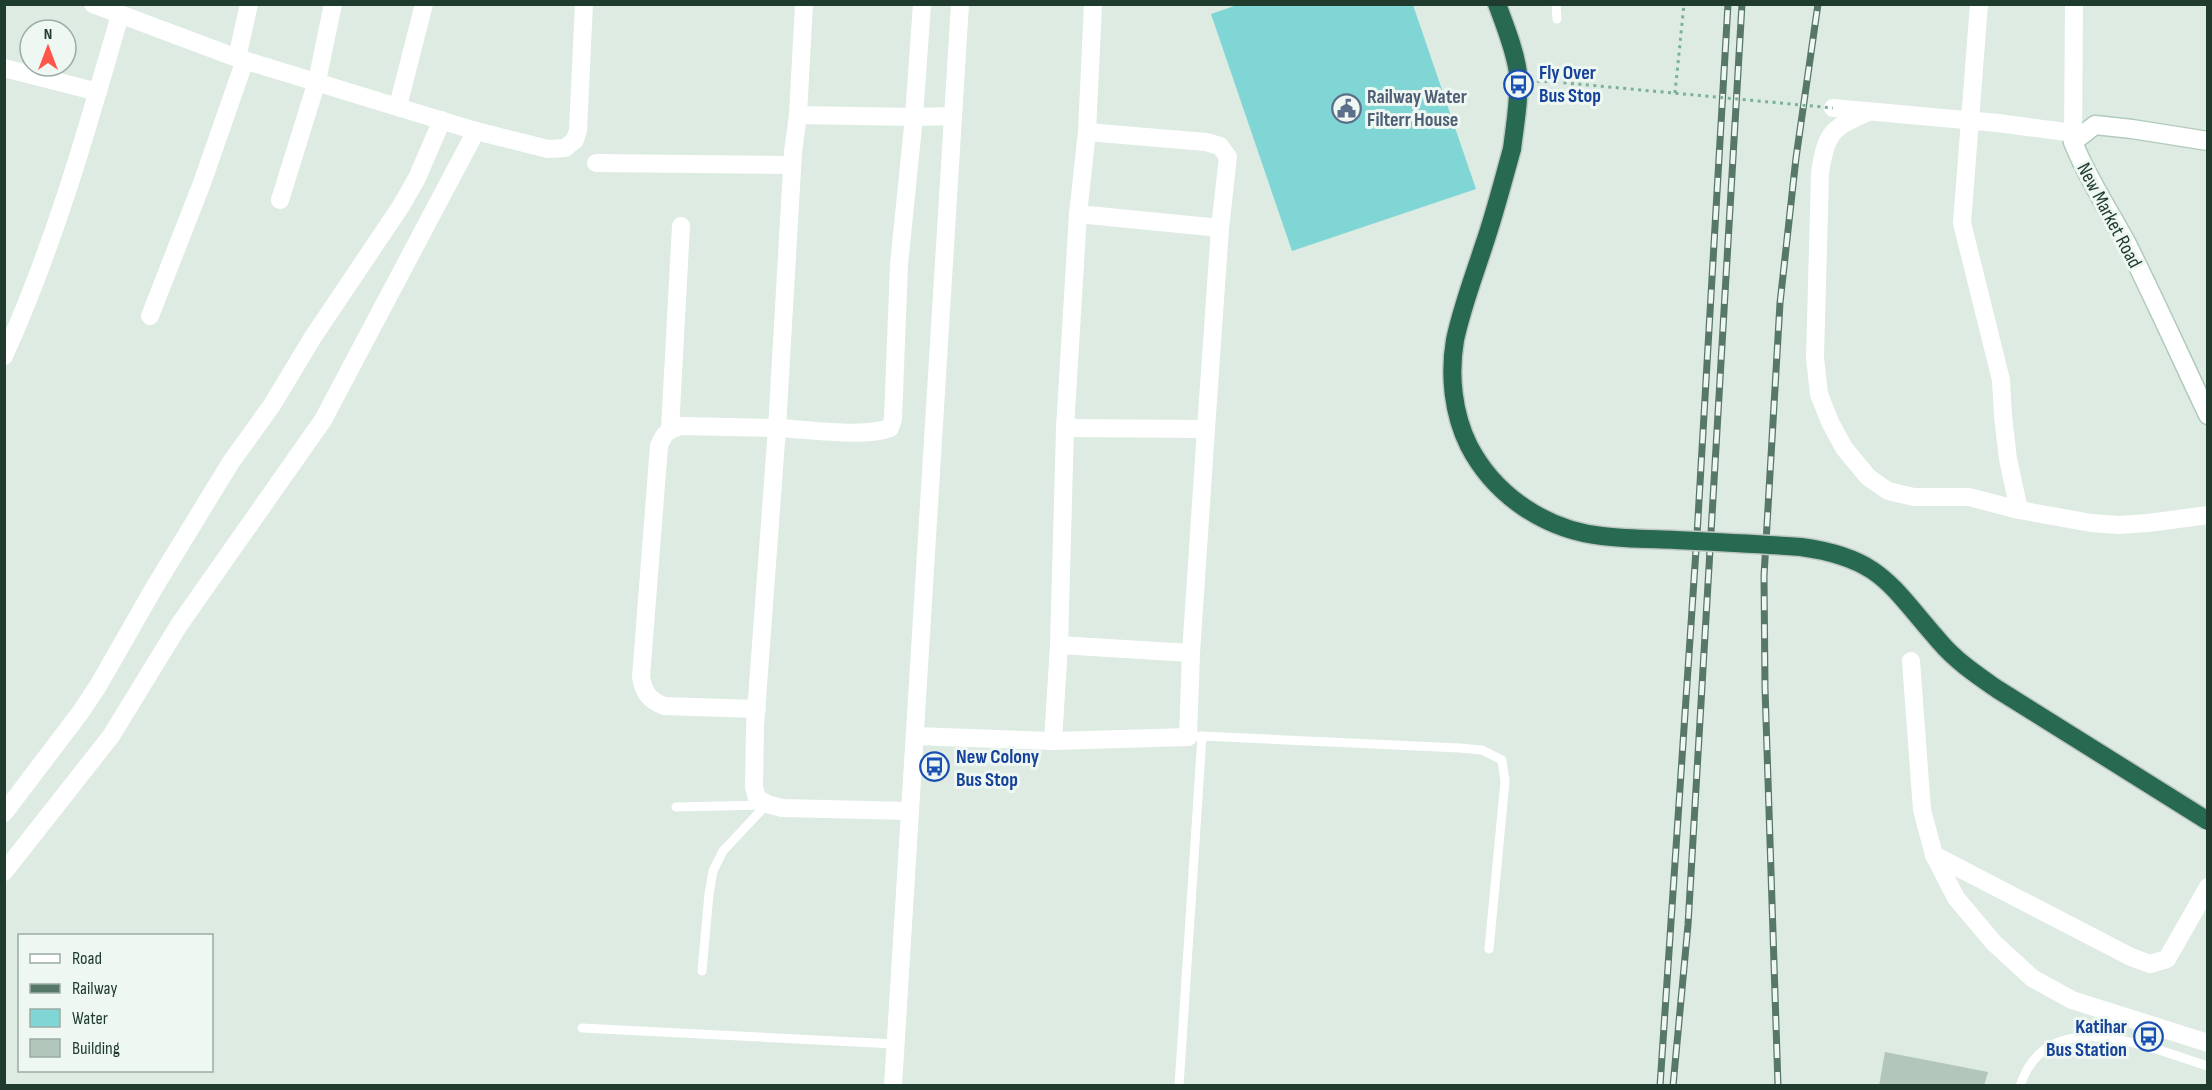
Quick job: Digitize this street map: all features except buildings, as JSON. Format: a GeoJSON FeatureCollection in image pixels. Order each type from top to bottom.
{"type":"FeatureCollection","features":[{"type":"Feature","properties":{"kind":"highway"},"geometry":{"type":"LineString","coordinates":[[1497,4],[1508,31],[1518,73],[1512,149],[1465,303],[1455,341],[1452,372],[1455,406],[1465,438],[1477,460],[1510,498],[1535,514],[1564,528],[1601,536],[1802,547],[1831,551],[1863,564],[1885,578],[1941,644],[1965,666],[1997,689],[2208,821]]}},
{"type":"Feature","properties":{"kind":"street"},"geometry":{"type":"LineString","coordinates":[[93,4],[241,59],[476,131],[548,149],[565,148],[574,140],[578,130],[584,4]]}},
{"type":"Feature","properties":{"kind":"street"},"geometry":{"type":"LineString","coordinates":[[150,316],[202,183],[241,59],[249,4]]}},
{"type":"Feature","properties":{"kind":"street"},"geometry":{"type":"LineString","coordinates":[[280,200],[317,81],[333,4]]}},
{"type":"Feature","properties":{"kind":"street"},"geometry":{"type":"LineString","coordinates":[[399,106],[424,4]]}},
{"type":"Feature","properties":{"kind":"street"},"geometry":{"type":"LineString","coordinates":[[804,4],[757,709],[754,787],[758,798],[766,804],[782,808],[910,811]]}},
{"type":"Feature","properties":{"kind":"street"},"geometry":{"type":"LineString","coordinates":[[757,709],[664,706],[653,702],[644,692],[640,677],[659,446],[663,435],[670,429],[681,426],[865,432],[890,428],[893,419],[899,264],[914,117],[922,4]]}},
{"type":"Feature","properties":{"kind":"street"},"geometry":{"type":"LineString","coordinates":[[893,1086],[960,4]]}},
{"type":"Feature","properties":{"kind":"street"},"geometry":{"type":"LineString","coordinates":[[1053,741],[1059,645],[1065,428],[1078,214],[1087,132],[1093,4]]}},
{"type":"Feature","properties":{"kind":"street"},"geometry":{"type":"LineString","coordinates":[[1979,4],[1962,223],[2001,380],[2008,459],[2019,510]]}},
{"type":"Feature","properties":{"kind":"street"},"geometry":{"type":"LineString","coordinates":[[1833,108],[1971,120],[2073,138],[2074,4]]}},
{"type":"Feature","properties":{"kind":"street"},"geometry":{"type":"LineString","coordinates":[[4,356],[38,278],[98,92],[120,15]]}},
{"type":"Feature","properties":{"kind":"street"},"geometry":{"type":"LineString","coordinates":[[4,68],[98,92]]}},
{"type":"Feature","properties":{"kind":"street"},"geometry":{"type":"LineString","coordinates":[[1868,112],[1841,124],[1831,134],[1823,152],[1820,173],[1815,358],[1819,394],[1830,422],[1844,448],[1868,477],[1888,491],[1914,497],[1969,497],[2019,510],[2091,523],[2119,525],[2181,520],[2208,515]]}},
{"type":"Feature","properties":{"kind":"street"},"geometry":{"type":"LineString","coordinates":[[798,115],[954,116]]}},
{"type":"Feature","properties":{"kind":"street"},"geometry":{"type":"LineString","coordinates":[[4,813],[80,714],[98,686],[154,588],[231,462],[272,405],[313,338],[401,206],[417,178],[442,120]]}},
{"type":"Feature","properties":{"kind":"street","name":"New Market Road"},"geometry":{"type":"LineString","coordinates":[[2208,141],[2132,129],[2095,126],[2073,138],[2083,167],[2109,208],[2208,415]]}},
{"type":"Feature","properties":{"kind":"street"},"geometry":{"type":"LineString","coordinates":[[4,872],[111,736],[178,625],[323,420],[476,131]]}},
{"type":"Feature","properties":{"kind":"street"},"geometry":{"type":"LineString","coordinates":[[915,736],[1053,741],[1195,736],[1191,653],[1220,228],[1228,158],[1220,146],[1206,142],[1087,132]]}},
{"type":"Feature","properties":{"kind":"street"},"geometry":{"type":"LineString","coordinates":[[596,163],[792,165]]}},
{"type":"Feature","properties":{"kind":"street"},"geometry":{"type":"LineString","coordinates":[[1078,214],[1220,228]]}},
{"type":"Feature","properties":{"kind":"street"},"geometry":{"type":"LineString","coordinates":[[670,429],[681,226]]}},
{"type":"Feature","properties":{"kind":"street"},"geometry":{"type":"LineString","coordinates":[[1065,428],[1206,429]]}},
{"type":"Feature","properties":{"kind":"street"},"geometry":{"type":"LineString","coordinates":[[1059,645],[1191,653]]}},
{"type":"Feature","properties":{"kind":"street"},"geometry":{"type":"LineString","coordinates":[[1911,661],[1922,810],[1934,855],[1956,898],[1994,943],[2032,978],[2072,1000],[2207,1042]]}},
{"type":"Feature","properties":{"kind":"street"},"geometry":{"type":"LineString","coordinates":[[1934,855],[2131,957],[2150,964],[2167,959],[2208,887]]}},
{"type":"Feature","properties":{"kind":"lane"},"geometry":{"type":"LineString","coordinates":[[1556,4],[1557,19]]}},
{"type":"Feature","properties":{"kind":"lane"},"geometry":{"type":"LineString","coordinates":[[1179,1086],[1195,736],[1459,748],[1482,750],[1502,760],[1505,781],[1489,949]]}},
{"type":"Feature","properties":{"kind":"lane"},"geometry":{"type":"LineString","coordinates":[[676,807],[766,804]]}},
{"type":"Feature","properties":{"kind":"lane"},"geometry":{"type":"LineString","coordinates":[[702,971],[713,871],[723,851],[766,804]]}},
{"type":"Feature","properties":{"kind":"lane"},"geometry":{"type":"LineString","coordinates":[[582,1028],[896,1044]]}},
{"type":"Feature","properties":{"kind":"lane"},"geometry":{"type":"LineString","coordinates":[[2020,1086],[2025,1071],[2038,1053],[2058,1041],[2087,1035],[2114,1038],[2208,1066]]}},
{"type":"Feature","properties":{"kind":"path"},"geometry":{"type":"LineString","coordinates":[[1675,93],[1684,4]]}},
{"type":"Feature","properties":{"kind":"path"},"geometry":{"type":"LineString","coordinates":[[1556,82],[1833,108]]}},
{"type":"Feature","properties":{"kind":"water"},"geometry":{"type":"Polygon","coordinates":[[[1240,4],[1413,5],[1476,189],[1292,251],[1211,14],[1240,4]]]}},
{"type":"Feature","properties":{"kind":"railway"},"geometry":{"type":"LineString","coordinates":[[1660,1086],[1697,535],[1728,4]]}},
{"type":"Feature","properties":{"kind":"railway"},"geometry":{"type":"LineString","coordinates":[[1673,1086],[1688,925],[1742,4]]}},
{"type":"Feature","properties":{"kind":"railway"},"geometry":{"type":"LineString","coordinates":[[1778,1086],[1765,688],[1764,576],[1780,303],[1796,158],[1818,4]]}},
{"type":"Feature","properties":{"kind":"place","name":"Fly Over Bus Stop"},"geometry":{"type":"Point","coordinates":[1518,84]}},
{"type":"Feature","properties":{"kind":"place","name":"Railway Water Filterr House"},"geometry":{"type":"Point","coordinates":[1346,108]}},
{"type":"Feature","properties":{"kind":"place","name":"New Colony Bus Stop"},"geometry":{"type":"Point","coordinates":[935,767]}},
{"type":"Feature","properties":{"kind":"place","name":"Katihar Bus Station"},"geometry":{"type":"Point","coordinates":[2148,1037]}}]}
